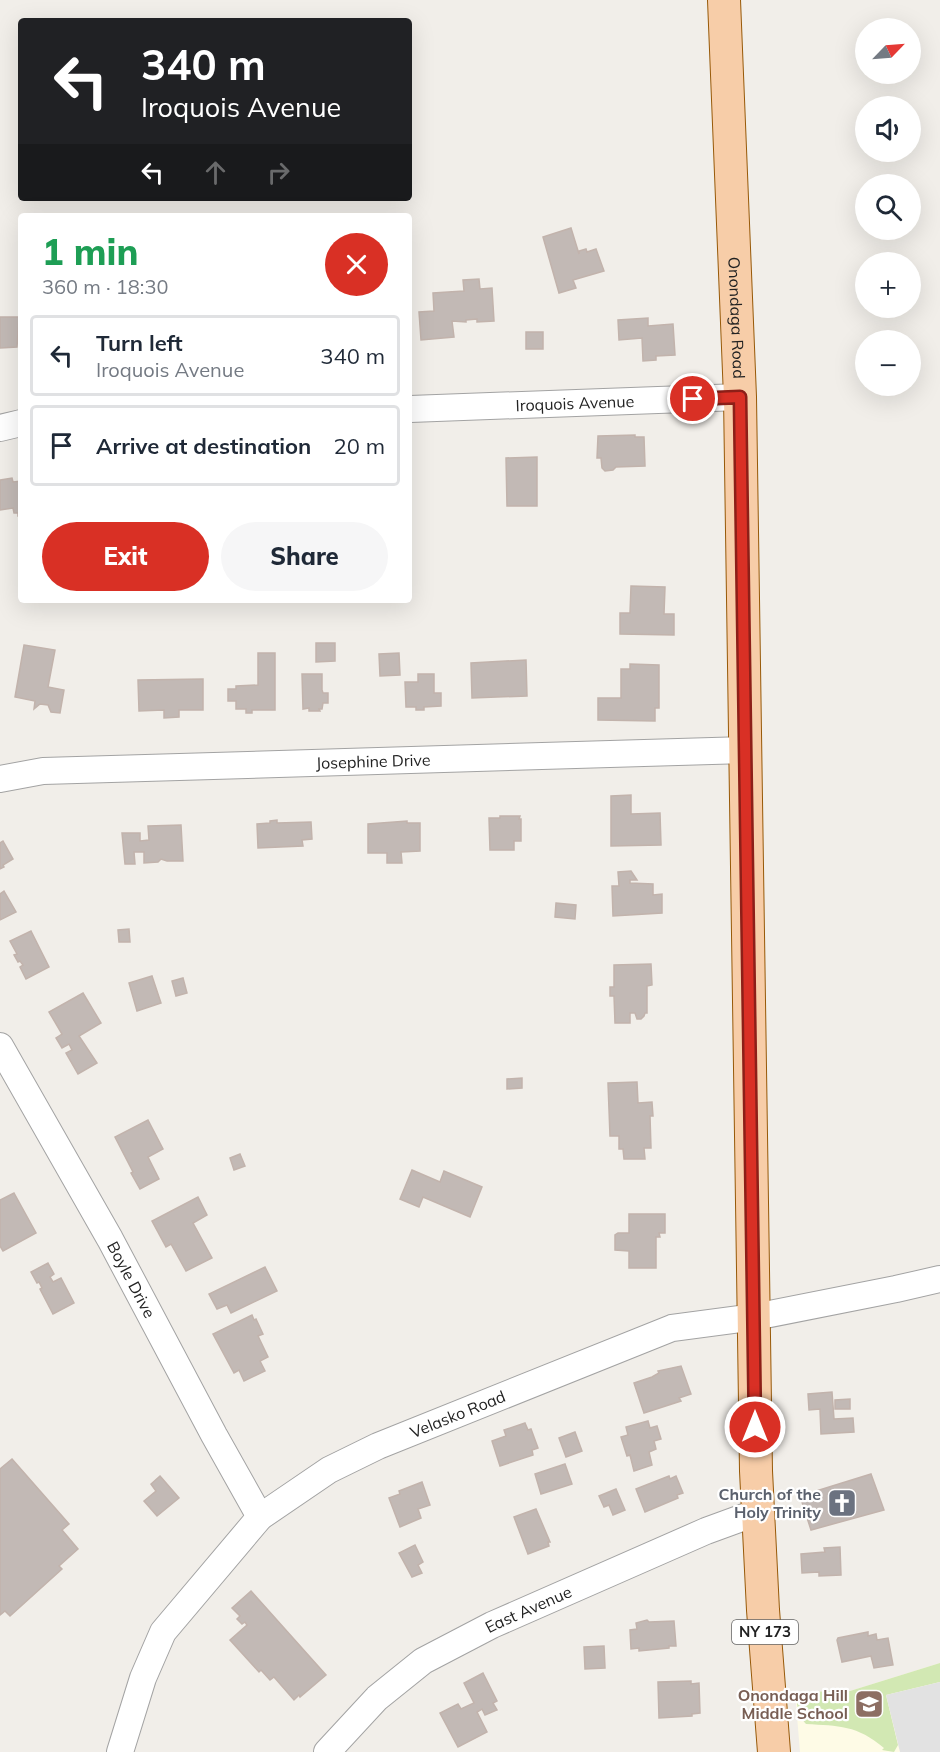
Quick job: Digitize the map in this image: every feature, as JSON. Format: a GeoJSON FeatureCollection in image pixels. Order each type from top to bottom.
{"type":"FeatureCollection","features":[{"type":"Feature","properties":{"kind":"main road","name":"Onondaga Road"},"geometry":{"type":"LineString","coordinates":[[724,0],[740,397],[756,1472],[763,1610],[774,1752]]}},
{"type":"Feature","properties":{"kind":"street","name":"Iroquois Avenue"},"geometry":{"type":"LineString","coordinates":[[412,409],[740,397]]}},
{"type":"Feature","properties":{"kind":"street"},"geometry":{"type":"LineString","coordinates":[[0,428],[18,424]]}},
{"type":"Feature","properties":{"kind":"street","name":"Josephine Drive"},"geometry":{"type":"LineString","coordinates":[[1,777],[43,771],[746,750]]}},
{"type":"Feature","properties":{"kind":"street","name":"Boyle Drive"},"geometry":{"type":"LineString","coordinates":[[0,1046],[110,1239],[260,1517]]}},
{"type":"Feature","properties":{"kind":"street","name":"Velasko Road"},"geometry":{"type":"LineString","coordinates":[[120,1752],[143,1678],[163,1632],[260,1517],[328,1470],[437,1422],[672,1328],[755,1317],[940,1279]]}},
{"type":"Feature","properties":{"kind":"street","name":"East Avenue"},"geometry":{"type":"LineString","coordinates":[[327,1752],[377,1698],[423,1661],[492,1625],[706,1531],[758,1512]]}},
{"type":"Feature","properties":{"kind":"shaded area","name":"Onondaga Hill Middle School"},"geometry":{"type":"Polygon","coordinates":[[[940,1663],[940,1752],[800,1752],[795,1692],[850,1691],[940,1663]]]}},
{"type":"Feature","properties":{"kind":"shaded area"},"geometry":{"type":"Polygon","coordinates":[[[940,1682],[940,1752],[900,1752],[886,1695],[940,1682]]]}},
{"type":"Feature","properties":{"kind":"green space"},"geometry":{"type":"Polygon","coordinates":[[[940,1663],[940,1682],[886,1695],[898,1745],[894,1752],[882,1750],[884,1748],[874,1740],[856,1731],[838,1726],[806,1724],[799,1716],[795,1692],[850,1691],[940,1663]]]}},
{"type":"Feature","properties":{"kind":"building"},"geometry":{"type":"Polygon","coordinates":[[[571,228],[579,254],[579,251],[586,249],[587,252],[596,249],[604,271],[573,280],[576,288],[559,293],[543,237],[571,228]]]}},
{"type":"Feature","properties":{"kind":"building"},"geometry":{"type":"Polygon","coordinates":[[[479,279],[480,289],[492,288],[494,321],[477,322],[477,319],[466,320],[466,322],[452,321],[454,337],[421,340],[419,312],[434,311],[433,293],[464,291],[463,280],[479,279]]]}},
{"type":"Feature","properties":{"kind":"building"},"geometry":{"type":"Polygon","coordinates":[[[0,317],[18,317],[17,347],[0,348],[0,317]]]}},
{"type":"Feature","properties":{"kind":"building"},"geometry":{"type":"Polygon","coordinates":[[[648,318],[648,326],[673,324],[675,355],[656,356],[656,360],[643,361],[642,338],[619,340],[618,320],[648,318]]]}},
{"type":"Feature","properties":{"kind":"building"},"geometry":{"type":"Polygon","coordinates":[[[526,332],[543,332],[543,349],[526,349],[526,332]]]}},
{"type":"Feature","properties":{"kind":"building"},"geometry":{"type":"Polygon","coordinates":[[[635,435],[635,437],[644,437],[645,466],[616,467],[605,471],[602,468],[601,458],[597,458],[598,436],[635,435]]]}},
{"type":"Feature","properties":{"kind":"building"},"geometry":{"type":"Polygon","coordinates":[[[537,457],[537,506],[507,506],[506,458],[537,457]]]}},
{"type":"Feature","properties":{"kind":"building"},"geometry":{"type":"Polygon","coordinates":[[[12,478],[13,482],[18,481],[18,513],[14,513],[13,508],[0,510],[0,480],[12,478]]]}},
{"type":"Feature","properties":{"kind":"building"},"geometry":{"type":"Polygon","coordinates":[[[631,586],[665,587],[664,614],[674,614],[674,635],[620,634],[620,613],[630,613],[631,586]]]}},
{"type":"Feature","properties":{"kind":"building"},"geometry":{"type":"Polygon","coordinates":[[[316,643],[335,643],[335,661],[316,662],[316,643]]]}},
{"type":"Feature","properties":{"kind":"building"},"geometry":{"type":"Polygon","coordinates":[[[24,645],[55,650],[48,687],[64,690],[60,713],[51,712],[48,705],[40,704],[34,709],[35,701],[15,697],[24,645]]]}},
{"type":"Feature","properties":{"kind":"building"},"geometry":{"type":"Polygon","coordinates":[[[258,653],[275,653],[275,710],[252,710],[252,713],[246,713],[246,709],[236,709],[236,701],[228,701],[228,689],[236,689],[236,686],[258,685],[258,653]]]}},
{"type":"Feature","properties":{"kind":"building"},"geometry":{"type":"Polygon","coordinates":[[[399,653],[400,675],[380,676],[379,654],[399,653]]]}},
{"type":"Feature","properties":{"kind":"building"},"geometry":{"type":"Polygon","coordinates":[[[526,660],[527,696],[472,698],[471,663],[526,660]]]}},
{"type":"Feature","properties":{"kind":"building"},"geometry":{"type":"Polygon","coordinates":[[[630,664],[659,665],[659,708],[655,708],[655,721],[598,720],[598,698],[621,698],[621,669],[630,669],[630,664]]]}},
{"type":"Feature","properties":{"kind":"building"},"geometry":{"type":"Polygon","coordinates":[[[302,674],[322,674],[322,690],[323,693],[328,693],[328,703],[323,703],[320,711],[303,709],[302,674]]]}},
{"type":"Feature","properties":{"kind":"building"},"geometry":{"type":"Polygon","coordinates":[[[418,674],[434,674],[434,693],[441,693],[441,706],[424,707],[424,710],[406,707],[405,682],[418,682],[418,674]]]}},
{"type":"Feature","properties":{"kind":"building"},"geometry":{"type":"Polygon","coordinates":[[[203,679],[203,710],[179,710],[179,717],[164,718],[164,710],[139,711],[138,680],[203,679]]]}},
{"type":"Feature","properties":{"kind":"building"},"geometry":{"type":"Polygon","coordinates":[[[631,795],[631,814],[660,813],[661,845],[611,846],[611,796],[631,795]]]}},
{"type":"Feature","properties":{"kind":"building"},"geometry":{"type":"Polygon","coordinates":[[[500,816],[520,816],[521,841],[514,841],[514,850],[490,850],[489,818],[500,818],[500,816]]]}},
{"type":"Feature","properties":{"kind":"building"},"geometry":{"type":"Polygon","coordinates":[[[277,820],[277,823],[311,822],[312,839],[302,840],[303,846],[258,848],[257,824],[277,820]]]}},
{"type":"Feature","properties":{"kind":"building"},"geometry":{"type":"Polygon","coordinates":[[[407,821],[407,823],[420,823],[420,851],[401,852],[402,863],[387,863],[387,853],[368,853],[368,824],[407,821]]]}},
{"type":"Feature","properties":{"kind":"building"},"geometry":{"type":"Polygon","coordinates":[[[181,825],[183,861],[161,859],[158,862],[144,863],[144,852],[134,852],[135,864],[125,864],[122,833],[140,833],[140,841],[149,840],[148,826],[181,825]]]}},
{"type":"Feature","properties":{"kind":"building"},"geometry":{"type":"Polygon","coordinates":[[[3,841],[13,859],[0,869],[0,843],[3,841]]]}},
{"type":"Feature","properties":{"kind":"building"},"geometry":{"type":"Polygon","coordinates":[[[631,871],[637,880],[630,880],[630,883],[653,884],[653,895],[662,894],[662,913],[613,916],[612,886],[619,886],[618,872],[631,871]]]}},
{"type":"Feature","properties":{"kind":"building"},"geometry":{"type":"Polygon","coordinates":[[[4,891],[16,912],[0,920],[0,894],[4,891]]]}},
{"type":"Feature","properties":{"kind":"building"},"geometry":{"type":"Polygon","coordinates":[[[556,903],[576,905],[575,919],[555,917],[556,903]]]}},
{"type":"Feature","properties":{"kind":"building"},"geometry":{"type":"Polygon","coordinates":[[[129,929],[130,942],[119,942],[118,930],[129,929]]]}},
{"type":"Feature","properties":{"kind":"building"},"geometry":{"type":"Polygon","coordinates":[[[31,931],[49,967],[26,979],[20,967],[23,965],[14,955],[17,954],[10,941],[31,931]]]}},
{"type":"Feature","properties":{"kind":"building"},"geometry":{"type":"Polygon","coordinates":[[[651,964],[652,985],[647,986],[647,1013],[641,1019],[637,1019],[635,1013],[630,1013],[630,1023],[615,1023],[614,996],[610,996],[610,987],[614,987],[614,965],[651,964]]]}},
{"type":"Feature","properties":{"kind":"building"},"geometry":{"type":"Polygon","coordinates":[[[152,976],[161,1003],[137,1011],[129,983],[152,976]]]}},
{"type":"Feature","properties":{"kind":"building"},"geometry":{"type":"Polygon","coordinates":[[[183,978],[187,993],[176,996],[172,981],[183,978]]]}},
{"type":"Feature","properties":{"kind":"building"},"geometry":{"type":"Polygon","coordinates":[[[83,993],[101,1023],[79,1036],[97,1063],[78,1074],[66,1053],[72,1050],[69,1044],[62,1048],[56,1038],[62,1034],[49,1012],[83,993]]]}},
{"type":"Feature","properties":{"kind":"building"},"geometry":{"type":"Polygon","coordinates":[[[522,1078],[522,1088],[507,1089],[507,1079],[522,1078]]]}},
{"type":"Feature","properties":{"kind":"building"},"geometry":{"type":"Polygon","coordinates":[[[637,1082],[638,1103],[652,1102],[651,1148],[644,1148],[645,1159],[624,1159],[623,1149],[619,1149],[619,1136],[610,1136],[608,1083],[637,1082]]]}},
{"type":"Feature","properties":{"kind":"building"},"geometry":{"type":"Polygon","coordinates":[[[148,1120],[163,1149],[148,1157],[159,1179],[140,1189],[115,1137],[148,1120]]]}},
{"type":"Feature","properties":{"kind":"building"},"geometry":{"type":"Polygon","coordinates":[[[240,1154],[245,1166],[234,1170],[230,1158],[240,1154]]]}},
{"type":"Feature","properties":{"kind":"building"},"geometry":{"type":"Polygon","coordinates":[[[412,1170],[440,1182],[444,1171],[482,1187],[470,1217],[423,1197],[419,1207],[400,1199],[412,1170]]]}},
{"type":"Feature","properties":{"kind":"building"},"geometry":{"type":"Polygon","coordinates":[[[14,1193],[36,1233],[3,1251],[0,1246],[0,1200],[14,1193]]]}},
{"type":"Feature","properties":{"kind":"building"},"geometry":{"type":"Polygon","coordinates":[[[198,1197],[207,1215],[193,1223],[212,1258],[186,1271],[171,1244],[166,1247],[152,1221],[198,1197]]]}},
{"type":"Feature","properties":{"kind":"building"},"geometry":{"type":"Polygon","coordinates":[[[629,1214],[665,1214],[665,1233],[659,1233],[660,1237],[656,1237],[656,1268],[629,1268],[629,1251],[615,1250],[615,1235],[629,1233],[629,1214]]]}},
{"type":"Feature","properties":{"kind":"building"},"geometry":{"type":"Polygon","coordinates":[[[48,1263],[54,1274],[50,1277],[53,1282],[61,1278],[74,1303],[53,1314],[40,1289],[42,1288],[39,1282],[37,1283],[31,1272],[48,1263]]]}},
{"type":"Feature","properties":{"kind":"building"},"geometry":{"type":"Polygon","coordinates":[[[265,1267],[277,1291],[231,1313],[227,1305],[217,1309],[209,1294],[265,1267]]]}},
{"type":"Feature","properties":{"kind":"building"},"geometry":{"type":"Polygon","coordinates":[[[252,1315],[263,1334],[258,1336],[268,1357],[260,1361],[265,1371],[244,1381],[239,1370],[234,1373],[213,1334],[252,1315]]]}},
{"type":"Feature","properties":{"kind":"building"},"geometry":{"type":"Polygon","coordinates":[[[681,1366],[691,1394],[679,1398],[681,1401],[644,1413],[634,1383],[652,1377],[659,1373],[658,1371],[681,1366]]]}},
{"type":"Feature","properties":{"kind":"building"},"geometry":{"type":"Polygon","coordinates":[[[832,1392],[834,1419],[853,1418],[854,1432],[821,1434],[820,1409],[809,1410],[808,1394],[832,1392]]]}},
{"type":"Feature","properties":{"kind":"building"},"geometry":{"type":"Polygon","coordinates":[[[850,1399],[850,1409],[835,1409],[835,1400],[850,1399]]]}},
{"type":"Feature","properties":{"kind":"building"},"geometry":{"type":"Polygon","coordinates":[[[648,1421],[650,1428],[657,1426],[661,1439],[654,1441],[656,1449],[649,1452],[652,1465],[634,1471],[630,1455],[627,1456],[621,1437],[628,1435],[626,1427],[648,1421]]]}},
{"type":"Feature","properties":{"kind":"building"},"geometry":{"type":"Polygon","coordinates":[[[525,1423],[528,1430],[531,1429],[538,1448],[532,1450],[533,1455],[500,1466],[492,1441],[506,1436],[504,1430],[525,1423]]]}},
{"type":"Feature","properties":{"kind":"building"},"geometry":{"type":"Polygon","coordinates":[[[575,1432],[582,1451],[566,1457],[559,1438],[575,1432]]]}},
{"type":"Feature","properties":{"kind":"building"},"geometry":{"type":"Polygon","coordinates":[[[12,1459],[69,1524],[62,1530],[78,1549],[59,1566],[62,1569],[10,1616],[5,1611],[0,1615],[0,1469],[12,1459]]]}},
{"type":"Feature","properties":{"kind":"building"},"geometry":{"type":"Polygon","coordinates":[[[565,1464],[572,1484],[541,1494],[535,1474],[565,1464]]]}},
{"type":"Feature","properties":{"kind":"building","name":"Church of the Holy Trinity"},"geometry":{"type":"Polygon","coordinates":[[[871,1474],[884,1510],[811,1530],[800,1496],[871,1474]]]}},
{"type":"Feature","properties":{"kind":"building"},"geometry":{"type":"Polygon","coordinates":[[[160,1476],[179,1498],[157,1516],[144,1501],[156,1491],[151,1484],[160,1476]]]}},
{"type":"Feature","properties":{"kind":"building"},"geometry":{"type":"Polygon","coordinates":[[[669,1476],[670,1479],[676,1476],[683,1493],[677,1495],[678,1498],[645,1512],[636,1489],[669,1476]]]}},
{"type":"Feature","properties":{"kind":"building"},"geometry":{"type":"Polygon","coordinates":[[[422,1482],[430,1505],[418,1509],[421,1518],[400,1527],[389,1498],[400,1494],[399,1491],[422,1482]]]}},
{"type":"Feature","properties":{"kind":"building"},"geometry":{"type":"Polygon","coordinates":[[[616,1489],[625,1510],[613,1515],[609,1505],[604,1507],[599,1496],[616,1489]]]}},
{"type":"Feature","properties":{"kind":"building"},"geometry":{"type":"Polygon","coordinates":[[[536,1509],[550,1542],[548,1542],[549,1546],[528,1554],[514,1517],[536,1509]]]}},
{"type":"Feature","properties":{"kind":"building"},"geometry":{"type":"Polygon","coordinates":[[[415,1545],[423,1562],[418,1565],[422,1573],[412,1577],[399,1553],[415,1545]]]}},
{"type":"Feature","properties":{"kind":"building"},"geometry":{"type":"Polygon","coordinates":[[[840,1547],[841,1575],[819,1576],[819,1572],[802,1573],[801,1554],[825,1552],[824,1548],[840,1547]]]}},
{"type":"Feature","properties":{"kind":"building"},"geometry":{"type":"Polygon","coordinates":[[[251,1591],[326,1675],[294,1700],[274,1677],[270,1680],[261,1670],[259,1672],[230,1640],[247,1625],[237,1619],[240,1616],[232,1608],[251,1591]]]}},
{"type":"Feature","properties":{"kind":"building"},"geometry":{"type":"Polygon","coordinates":[[[647,1620],[649,1622],[674,1621],[676,1646],[639,1651],[639,1648],[631,1649],[630,1630],[637,1629],[636,1623],[647,1620]]]}},
{"type":"Feature","properties":{"kind":"building"},"geometry":{"type":"Polygon","coordinates":[[[868,1632],[868,1636],[876,1634],[877,1640],[888,1638],[893,1665],[874,1668],[871,1656],[842,1662],[838,1638],[868,1632]]]}},
{"type":"Feature","properties":{"kind":"building"},"geometry":{"type":"Polygon","coordinates":[[[604,1646],[605,1668],[585,1669],[584,1647],[604,1646]]]}},
{"type":"Feature","properties":{"kind":"building"},"geometry":{"type":"Polygon","coordinates":[[[483,1673],[497,1701],[493,1703],[497,1710],[485,1715],[482,1709],[477,1712],[487,1732],[458,1747],[440,1713],[458,1704],[461,1709],[474,1703],[464,1683],[483,1673]]]}},
{"type":"Feature","properties":{"kind":"building"},"geometry":{"type":"Polygon","coordinates":[[[691,1681],[691,1684],[699,1683],[700,1713],[692,1714],[692,1716],[659,1718],[658,1682],[691,1681]]]}},
{"type":"Feature","properties":{"kind":"place","name":"Church of the Holy Trinity"},"geometry":{"type":"Point","coordinates":[842,1503]}},
{"type":"Feature","properties":{"kind":"place","name":"Onondaga Hill Middle School"},"geometry":{"type":"Point","coordinates":[869,1704]}},
{"type":"Feature","properties":{"kind":"route"},"geometry":{"type":"LineString","coordinates":[[693,399],[740,397],[755,1427]]}}]}
